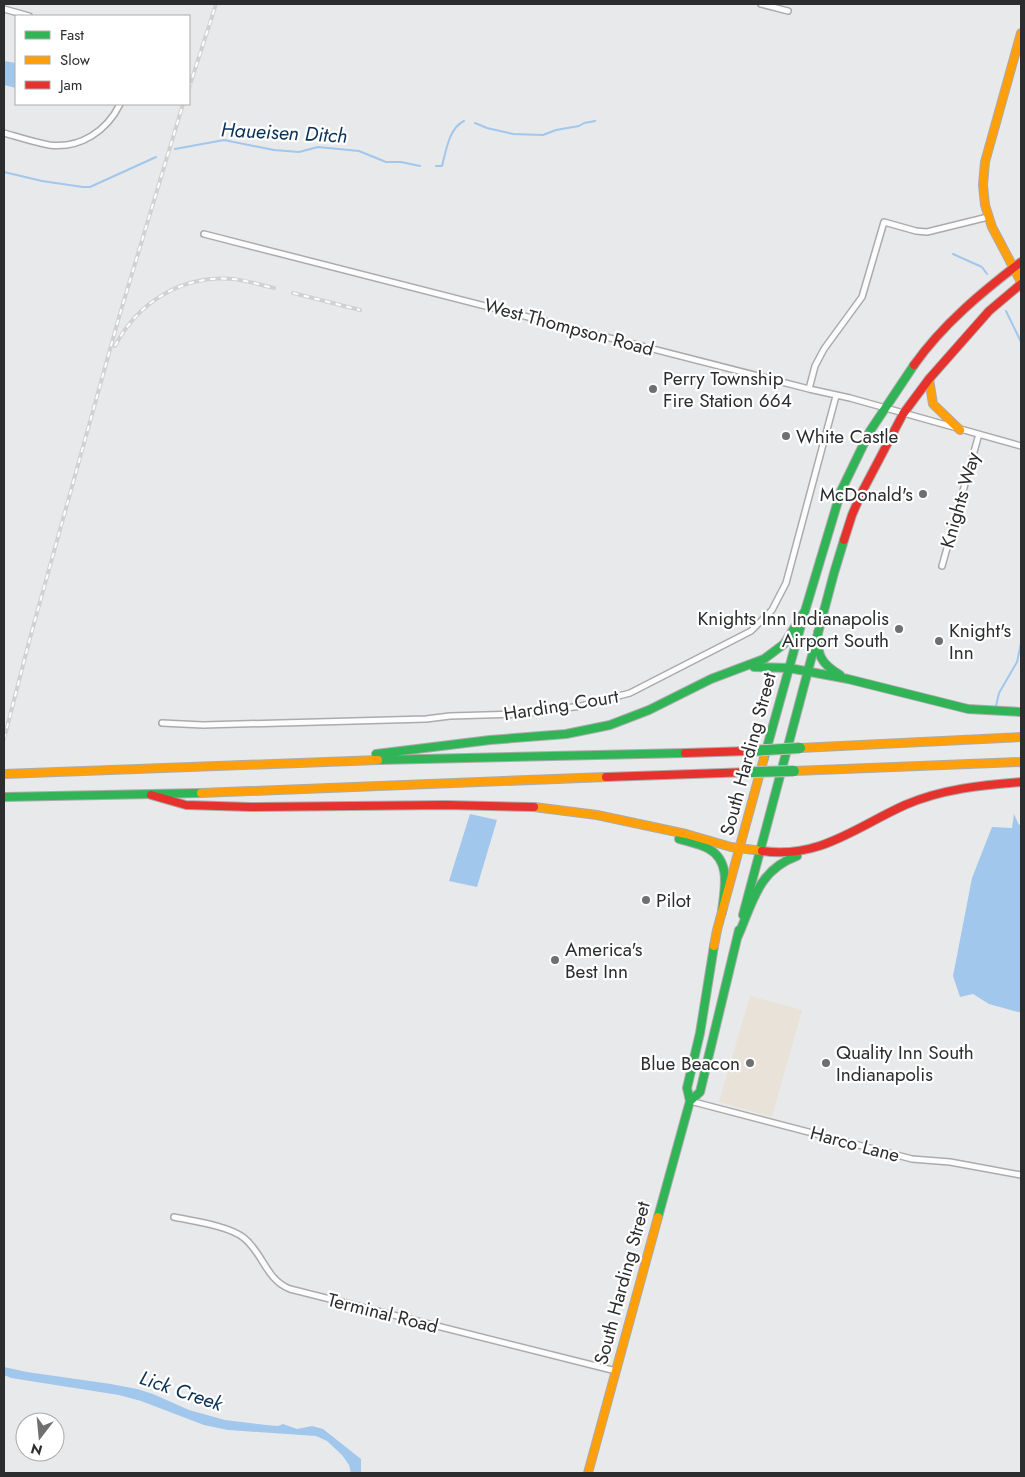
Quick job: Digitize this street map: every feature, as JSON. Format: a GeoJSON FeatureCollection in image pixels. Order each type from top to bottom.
{"type":"FeatureCollection","features":[{"type":"Feature","properties":{"kind":"main road","name":"South Harding Street"},"geometry":{"type":"LineString","coordinates":[[690,1101],[700,1092],[760,851],[834,573],[852,515],[878,459],[903,414],[928,378],[989,311],[1021,283],[1017,265],[994,232],[988,217],[983,185],[985,164],[1021,33]]}},
{"type":"Feature","properties":{"kind":"main road","name":"South Harding Street"},"geometry":{"type":"LineString","coordinates":[[588,1473],[690,1101],[687,1088],[700,1032],[712,954],[722,912],[805,610],[841,491],[855,460],[884,409],[918,359],[956,316],[976,297],[1017,265]]}},
{"type":"Feature","properties":{"kind":"main road"},"geometry":{"type":"LineString","coordinates":[[928,378],[933,404],[960,430]]}},
{"type":"Feature","properties":{"kind":"main road"},"geometry":{"type":"LineString","coordinates":[[336,761],[442,744],[536,737],[580,732],[603,726],[634,716],[723,674],[761,661],[780,648],[790,636],[805,610]]}},
{"type":"Feature","properties":{"kind":"main road"},"geometry":{"type":"LineString","coordinates":[[818,632],[817,648],[821,661],[832,671],[848,679]]}},
{"type":"Feature","properties":{"kind":"main road"},"geometry":{"type":"LineString","coordinates":[[741,668],[775,666],[789,668],[848,679],[968,709],[1021,712]]}},
{"type":"Feature","properties":{"kind":"main road"},"geometry":{"type":"LineString","coordinates":[[8,774],[336,761],[750,751],[1021,736]]}},
{"type":"Feature","properties":{"kind":"main road"},"geometry":{"type":"LineString","coordinates":[[5,797],[151,795],[1021,762]]}},
{"type":"Feature","properties":{"kind":"main road"},"geometry":{"type":"LineString","coordinates":[[738,936],[759,887],[767,874],[783,861],[828,844],[906,805],[935,795],[980,785],[1021,782]]}},
{"type":"Feature","properties":{"kind":"main road"},"geometry":{"type":"LineString","coordinates":[[151,795],[186,805],[251,807],[360,805],[518,806],[597,815],[760,851],[786,853],[812,849]]}},
{"type":"Feature","properties":{"kind":"main road"},"geometry":{"type":"LineString","coordinates":[[635,824],[714,852],[721,859],[725,870],[722,912]]}},
{"type":"Feature","properties":{"kind":"street"},"geometry":{"type":"LineString","coordinates":[[761,4],[788,11]]}},
{"type":"Feature","properties":{"kind":"street"},"geometry":{"type":"LineString","coordinates":[[4,9],[25,15]]}},
{"type":"Feature","properties":{"kind":"street"},"geometry":{"type":"LineString","coordinates":[[4,133],[49,145],[77,143],[90,138],[101,130],[110,121],[119,105]]}},
{"type":"Feature","properties":{"kind":"street"},"geometry":{"type":"LineString","coordinates":[[809,389],[821,354],[861,299],[884,222],[916,231],[928,232],[988,217]]}},
{"type":"Feature","properties":{"kind":"street","name":"West Thompson Road"},"geometry":{"type":"LineString","coordinates":[[204,234],[836,396],[850,398],[1021,446]]}},
{"type":"Feature","properties":{"kind":"street","name":"Harding Court"},"geometry":{"type":"LineString","coordinates":[[162,722],[203,725],[426,719],[450,716],[522,714],[581,706],[630,694],[751,631],[772,610],[786,583],[836,396]]}},
{"type":"Feature","properties":{"kind":"street","name":"Knights Way"},"geometry":{"type":"LineString","coordinates":[[942,566],[979,434]]}},
{"type":"Feature","properties":{"kind":"street","name":"Harco Lane"},"geometry":{"type":"LineString","coordinates":[[690,1101],[912,1159],[950,1162],[1021,1175]]}},
{"type":"Feature","properties":{"kind":"street","name":"Terminal Road"},"geometry":{"type":"LineString","coordinates":[[174,1216],[230,1230],[241,1235],[254,1248],[273,1278],[290,1289],[616,1371]]}},
{"type":"Feature","properties":{"kind":"shaded area"},"geometry":{"type":"Polygon","coordinates":[[[750,996],[802,1010],[772,1117],[719,1102],[750,996]]]}},
{"type":"Feature","properties":{"kind":"water"},"geometry":{"type":"Polygon","coordinates":[[[4,61],[15,63],[15,88],[4,85],[4,61]]]}},
{"type":"Feature","properties":{"kind":"water"},"geometry":{"type":"Polygon","coordinates":[[[470,814],[497,820],[477,887],[449,881],[470,814]]]}},
{"type":"Feature","properties":{"kind":"water"},"geometry":{"type":"Polygon","coordinates":[[[1014,814],[1019,825],[1021,823],[1021,1012],[989,1004],[973,994],[960,997],[953,976],[972,878],[992,827],[1012,828],[1014,814]]]}},
{"type":"Feature","properties":{"kind":"water","name":"Lick Creek"},"geometry":{"type":"Polygon","coordinates":[[[4,1367],[137,1389],[189,1410],[225,1420],[278,1426],[283,1424],[297,1429],[312,1426],[323,1429],[361,1459],[361,1473],[351,1473],[349,1465],[342,1455],[327,1441],[316,1436],[228,1430],[204,1425],[141,1401],[119,1395],[11,1378],[4,1375],[4,1367]]]}},
{"type":"Feature","properties":{"kind":"waterway","name":"Haueisen Ditch"},"geometry":{"type":"LineString","coordinates":[[436,166],[442,166],[452,134],[459,124],[464,121]]}},
{"type":"Feature","properties":{"kind":"waterway","name":"Haueisen Ditch"},"geometry":{"type":"LineString","coordinates":[[475,123],[513,134],[543,135],[595,121]]}},
{"type":"Feature","properties":{"kind":"waterway","name":"Haueisen Ditch"},"geometry":{"type":"LineString","coordinates":[[175,149],[224,140],[274,150],[299,152],[318,147],[359,151],[386,162],[401,162],[420,166]]}},
{"type":"Feature","properties":{"kind":"waterway","name":"Haueisen Ditch"},"geometry":{"type":"LineString","coordinates":[[4,172],[42,181],[90,187],[156,157]]}},
{"type":"Feature","properties":{"kind":"waterway","name":"Haueisen Ditch"},"geometry":{"type":"LineString","coordinates":[[953,254],[982,267],[987,274]]}},
{"type":"Feature","properties":{"kind":"waterway","name":"Haueisen Ditch"},"geometry":{"type":"LineString","coordinates":[[1006,311],[1021,342]]}},
{"type":"Feature","properties":{"kind":"waterway","name":"Haueisen Ditch"},"geometry":{"type":"LineString","coordinates":[[996,706],[999,693],[1017,662],[1021,643]]}},
{"type":"Feature","properties":{"kind":"railway"},"geometry":{"type":"LineString","coordinates":[[190,85],[216,4]]}},
{"type":"Feature","properties":{"kind":"railway"},"geometry":{"type":"LineString","coordinates":[[4,739],[119,317],[183,105]]}},
{"type":"Feature","properties":{"kind":"railway"},"geometry":{"type":"LineString","coordinates":[[115,346],[136,316],[149,304],[163,294],[179,287],[214,279],[232,279],[274,288]]}},
{"type":"Feature","properties":{"kind":"railway"},"geometry":{"type":"LineString","coordinates":[[293,293],[360,310]]}},
{"type":"Feature","properties":{"kind":"traffic: fast"},"geometry":{"type":"LineString","coordinates":[[764,758],[841,491],[870,431],[914,365]]}},
{"type":"Feature","properties":{"kind":"traffic: fast"},"geometry":{"type":"LineString","coordinates":[[743,915],[844,540]]}},
{"type":"Feature","properties":{"kind":"traffic: fast"},"geometry":{"type":"LineString","coordinates":[[376,754],[490,740],[566,734],[610,725],[649,710],[711,679],[764,659],[784,644],[805,611]]}},
{"type":"Feature","properties":{"kind":"traffic: fast"},"geometry":{"type":"LineString","coordinates":[[818,632],[818,647],[821,658],[840,675]]}},
{"type":"Feature","properties":{"kind":"traffic: fast"},"geometry":{"type":"LineString","coordinates":[[754,667],[789,668],[848,679],[968,709],[1021,712]]}},
{"type":"Feature","properties":{"kind":"traffic: fast"},"geometry":{"type":"LineString","coordinates":[[749,751],[800,748]]}},
{"type":"Feature","properties":{"kind":"traffic: fast"},"geometry":{"type":"LineString","coordinates":[[378,760],[685,753]]}},
{"type":"Feature","properties":{"kind":"traffic: fast"},"geometry":{"type":"LineString","coordinates":[[751,772],[794,771]]}},
{"type":"Feature","properties":{"kind":"traffic: fast"},"geometry":{"type":"LineString","coordinates":[[4,797],[201,793]]}},
{"type":"Feature","properties":{"kind":"traffic: fast"},"geometry":{"type":"LineString","coordinates":[[679,839],[709,849],[721,861],[725,878],[722,912]]}},
{"type":"Feature","properties":{"kind":"traffic: fast"},"geometry":{"type":"LineString","coordinates":[[738,936],[753,899],[765,878],[784,862],[797,856]]}},
{"type":"Feature","properties":{"kind":"traffic: fast"},"geometry":{"type":"LineString","coordinates":[[690,1101],[700,1092],[739,930]]}},
{"type":"Feature","properties":{"kind":"traffic: fast"},"geometry":{"type":"LineString","coordinates":[[658,1217],[690,1101],[687,1088],[700,1033],[714,946]]}},
{"type":"Feature","properties":{"kind":"traffic: slow"},"geometry":{"type":"LineString","coordinates":[[1021,33],[985,162],[983,185],[985,205],[992,227],[1021,282]]}},
{"type":"Feature","properties":{"kind":"traffic: slow"},"geometry":{"type":"LineString","coordinates":[[929,379],[933,404],[960,430]]}},
{"type":"Feature","properties":{"kind":"traffic: slow"},"geometry":{"type":"LineString","coordinates":[[800,748],[1021,737]]}},
{"type":"Feature","properties":{"kind":"traffic: slow"},"geometry":{"type":"LineString","coordinates":[[714,946],[764,758]]}},
{"type":"Feature","properties":{"kind":"traffic: slow"},"geometry":{"type":"LineString","coordinates":[[4,774],[378,760]]}},
{"type":"Feature","properties":{"kind":"traffic: slow"},"geometry":{"type":"LineString","coordinates":[[794,771],[1021,762]]}},
{"type":"Feature","properties":{"kind":"traffic: slow"},"geometry":{"type":"LineString","coordinates":[[201,793],[606,777]]}},
{"type":"Feature","properties":{"kind":"traffic: slow"},"geometry":{"type":"LineString","coordinates":[[534,807],[597,815],[686,834],[731,847],[762,851]]}},
{"type":"Feature","properties":{"kind":"traffic: slow"},"geometry":{"type":"LineString","coordinates":[[588,1473],[658,1217]]}},
{"type":"Feature","properties":{"kind":"traffic: jam"},"geometry":{"type":"LineString","coordinates":[[914,365],[950,322],[1021,262]]}},
{"type":"Feature","properties":{"kind":"traffic: jam"},"geometry":{"type":"LineString","coordinates":[[844,540],[862,492],[903,414],[929,379],[989,311],[1021,284]]}},
{"type":"Feature","properties":{"kind":"traffic: jam"},"geometry":{"type":"LineString","coordinates":[[685,753],[749,751]]}},
{"type":"Feature","properties":{"kind":"traffic: jam"},"geometry":{"type":"LineString","coordinates":[[606,777],[751,772]]}},
{"type":"Feature","properties":{"kind":"traffic: jam"},"geometry":{"type":"LineString","coordinates":[[762,851],[783,852],[820,846],[905,805],[933,795],[977,786],[1021,782]]}},
{"type":"Feature","properties":{"kind":"traffic: jam"},"geometry":{"type":"LineString","coordinates":[[151,795],[186,805],[251,807],[446,805],[534,807]]}},
{"type":"Feature","properties":{"kind":"place","name":"Perry Township Fire Station 664"},"geometry":{"type":"Point","coordinates":[653,389]}},
{"type":"Feature","properties":{"kind":"place","name":"White Castle"},"geometry":{"type":"Point","coordinates":[786,436]}},
{"type":"Feature","properties":{"kind":"place","name":"McDonald's"},"geometry":{"type":"Point","coordinates":[923,494]}},
{"type":"Feature","properties":{"kind":"place","name":"Knights Inn Indianapolis Airport South"},"geometry":{"type":"Point","coordinates":[899,629]}},
{"type":"Feature","properties":{"kind":"place","name":"Knight's Inn"},"geometry":{"type":"Point","coordinates":[939,641]}},
{"type":"Feature","properties":{"kind":"place","name":"Pilot"},"geometry":{"type":"Point","coordinates":[646,900]}},
{"type":"Feature","properties":{"kind":"place","name":"America's Best Inn"},"geometry":{"type":"Point","coordinates":[555,960]}},
{"type":"Feature","properties":{"kind":"place","name":"Blue Beacon"},"geometry":{"type":"Point","coordinates":[750,1063]}},
{"type":"Feature","properties":{"kind":"place","name":"Quality Inn South Indianapolis"},"geometry":{"type":"Point","coordinates":[826,1063]}}]}
